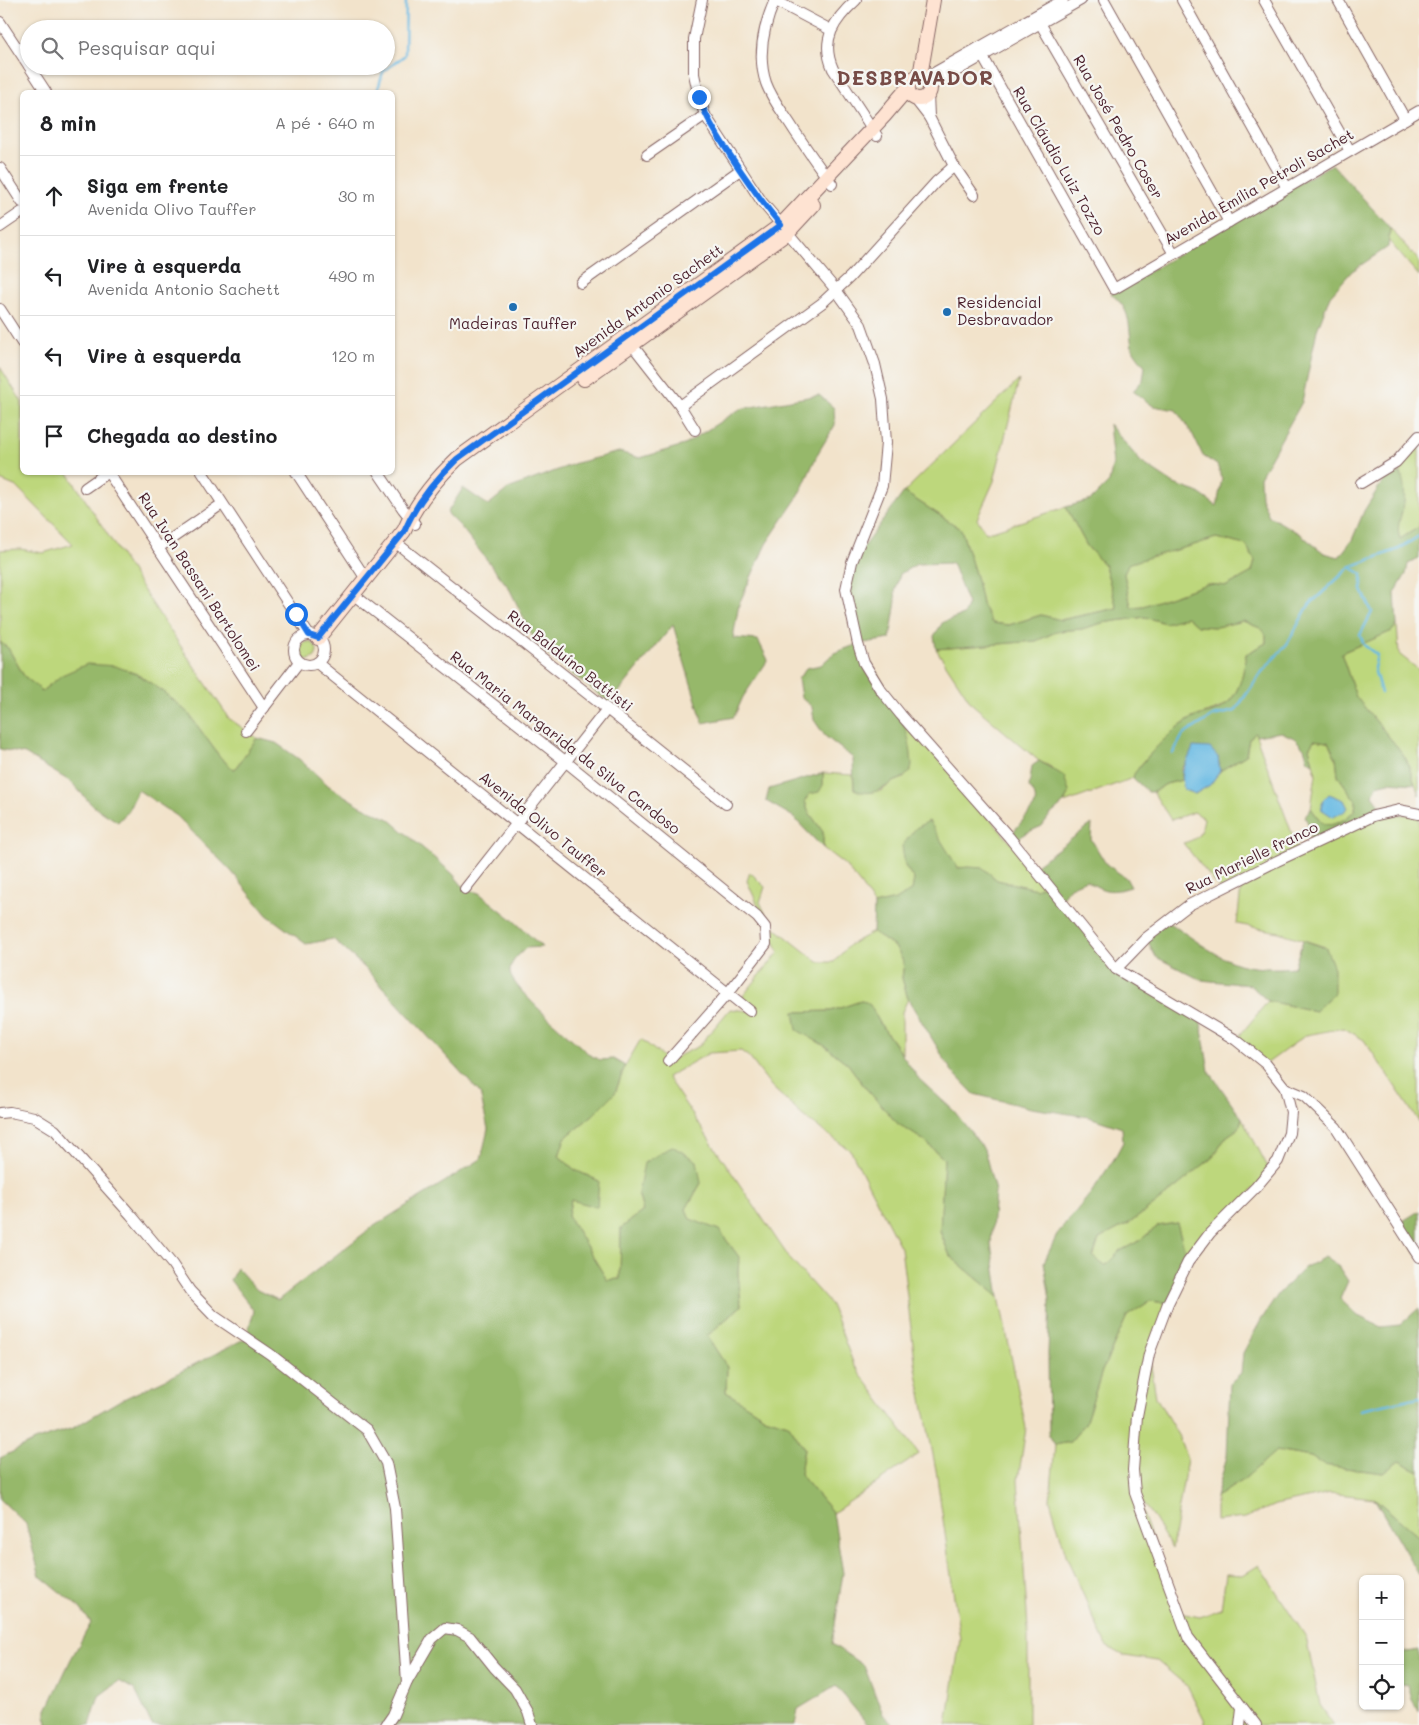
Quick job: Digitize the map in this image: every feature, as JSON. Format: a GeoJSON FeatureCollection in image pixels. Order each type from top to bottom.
{"type":"FeatureCollection","features":[{"type":"Feature","properties":{"kind":"street"},"geometry":{"type":"LineString","coordinates":[[702,0],[694,39],[694,74],[705,114],[762,202],[836,290],[860,325],[875,364],[881,390],[886,443],[882,486],[852,562],[846,590],[864,663],[880,689],[901,715],[1009,837],[1116,969],[1236,1040],[1266,1064],[1285,1088],[1291,1112],[1289,1133],[1278,1161],[1199,1247],[1188,1262],[1168,1303],[1149,1354],[1137,1416],[1134,1470],[1135,1493],[1188,1637],[1256,1725]]}},
{"type":"Feature","properties":{"kind":"street"},"geometry":{"type":"LineString","coordinates":[[829,180],[766,84],[763,66],[763,47],[766,25],[775,0],[831,30]]}},
{"type":"Feature","properties":{"kind":"street"},"geometry":{"type":"LineString","coordinates":[[856,0],[836,20],[831,30],[828,58],[833,69],[874,132]]}},
{"type":"Feature","properties":{"kind":"street"},"geometry":{"type":"LineString","coordinates":[[933,0],[920,88],[929,118],[954,166],[974,195]]}},
{"type":"Feature","properties":{"kind":"street","name":"Avenida Antonio Sachett"},"geometry":{"type":"LineString","coordinates":[[1038,19],[1063,0]]}},
{"type":"Feature","properties":{"kind":"street","name":"Avenida Antonio Sachett"},"geometry":{"type":"LineString","coordinates":[[313,636],[354,595],[406,529],[452,477],[506,429],[784,229],[874,132],[920,88],[1038,19],[1081,0]]}},
{"type":"Feature","properties":{"kind":"street"},"geometry":{"type":"LineString","coordinates":[[1104,0],[1229,222]]}},
{"type":"Feature","properties":{"kind":"street"},"geometry":{"type":"LineString","coordinates":[[1182,0],[1287,188]]}},
{"type":"Feature","properties":{"kind":"street"},"geometry":{"type":"LineString","coordinates":[[1264,0],[1350,151]]}},
{"type":"Feature","properties":{"kind":"street"},"geometry":{"type":"LineString","coordinates":[[1338,0],[1405,119]]}},
{"type":"Feature","properties":{"kind":"street","name":"Rua José Pedro Coser"},"geometry":{"type":"LineString","coordinates":[[1038,19],[1174,254]]}},
{"type":"Feature","properties":{"kind":"street"},"geometry":{"type":"LineString","coordinates":[[0,22],[20,52]]}},
{"type":"Feature","properties":{"kind":"street","name":"Rua Cláudio Luiz Tozzo"},"geometry":{"type":"LineString","coordinates":[[980,52],[1114,289]]}},
{"type":"Feature","properties":{"kind":"street"},"geometry":{"type":"LineString","coordinates":[[35,75],[45,90]]}},
{"type":"Feature","properties":{"kind":"street","name":"Avenida Emília Petroli Sachet"},"geometry":{"type":"LineString","coordinates":[[1114,289],[1419,111]]}},
{"type":"Feature","properties":{"kind":"street"},"geometry":{"type":"LineString","coordinates":[[647,155],[705,114]]}},
{"type":"Feature","properties":{"kind":"street"},"geometry":{"type":"LineString","coordinates":[[680,406],[822,303],[936,182],[954,166]]}},
{"type":"Feature","properties":{"kind":"street"},"geometry":{"type":"LineString","coordinates":[[0,168],[20,199]]}},
{"type":"Feature","properties":{"kind":"street"},"geometry":{"type":"LineString","coordinates":[[581,282],[740,170]]}},
{"type":"Feature","properties":{"kind":"street"},"geometry":{"type":"LineString","coordinates":[[0,227],[20,213]]}},
{"type":"Feature","properties":{"kind":"street"},"geometry":{"type":"LineString","coordinates":[[0,309],[20,340]]}},
{"type":"Feature","properties":{"kind":"street"},"geometry":{"type":"LineString","coordinates":[[628,340],[680,406],[696,430]]}},
{"type":"Feature","properties":{"kind":"street"},"geometry":{"type":"LineString","coordinates":[[1361,483],[1396,462],[1419,436]]}},
{"type":"Feature","properties":{"kind":"street"},"geometry":{"type":"LineString","coordinates":[[85,488],[104,475]]}},
{"type":"Feature","properties":{"kind":"street","name":"Rua Ivan Bassani Bartolomei"},"geometry":{"type":"LineString","coordinates":[[110,475],[264,708]]}},
{"type":"Feature","properties":{"kind":"street"},"geometry":{"type":"LineString","coordinates":[[204,475],[313,636],[322,642],[324,654],[317,664],[308,666],[299,662],[293,651],[298,639],[303,636],[313,636]]}},
{"type":"Feature","properties":{"kind":"street"},"geometry":{"type":"LineString","coordinates":[[298,475],[366,579]]}},
{"type":"Feature","properties":{"kind":"street","name":"Rua Balduíno Battisti"},"geometry":{"type":"LineString","coordinates":[[379,475],[406,529],[607,708],[726,804]]}},
{"type":"Feature","properties":{"kind":"street"},"geometry":{"type":"LineString","coordinates":[[158,548],[222,504]]}},
{"type":"Feature","properties":{"kind":"street","name":"Rua Maria Margarida da Silva Cardoso"},"geometry":{"type":"LineString","coordinates":[[354,595],[565,761],[757,917],[765,928],[766,944],[728,993]]}},
{"type":"Feature","properties":{"kind":"street"},"geometry":{"type":"LineString","coordinates":[[246,731],[299,662]]}},
{"type":"Feature","properties":{"kind":"street","name":"Avenida Olivo Tauffer"},"geometry":{"type":"LineString","coordinates":[[317,664],[750,1011]]}},
{"type":"Feature","properties":{"kind":"street"},"geometry":{"type":"LineString","coordinates":[[465,889],[607,708]]}},
{"type":"Feature","properties":{"kind":"street","name":"Rua Marielle franco"},"geometry":{"type":"LineString","coordinates":[[1116,969],[1146,938],[1189,905],[1277,860],[1373,816],[1399,810],[1419,814]]}},
{"type":"Feature","properties":{"kind":"street"},"geometry":{"type":"LineString","coordinates":[[668,1062],[728,993]]}},
{"type":"Feature","properties":{"kind":"street"},"geometry":{"type":"LineString","coordinates":[[1285,1088],[1304,1096],[1336,1127],[1419,1257]]}},
{"type":"Feature","properties":{"kind":"street"},"geometry":{"type":"LineString","coordinates":[[0,1113],[10,1112],[34,1117],[55,1130],[131,1215],[172,1264],[190,1291],[214,1316],[270,1354],[367,1430],[386,1463],[395,1508],[407,1682]]}},
{"type":"Feature","properties":{"kind":"street"},"geometry":{"type":"LineString","coordinates":[[386,1725],[407,1682],[432,1640],[445,1628],[457,1630],[470,1637],[515,1689],[528,1712],[532,1725]]}},
{"type":"Feature","properties":{"kind":"street"},"geometry":{"type":"LineString","coordinates":[[1240,1725],[1242,1708]]}},
{"type":"Feature","properties":{"kind":"green space"},"geometry":{"type":"Polygon","coordinates":[[[1332,164],[1390,228],[1388,247],[1352,271],[1330,296],[1317,330],[1302,402],[1260,477],[1261,498],[1269,516],[1300,534],[1324,553],[1339,557],[1352,540],[1364,511],[1379,487],[1389,474],[1401,473],[1404,499],[1398,531],[1400,539],[1419,527],[1419,559],[1408,564],[1406,574],[1395,593],[1397,625],[1392,631],[1341,653],[1356,697],[1406,759],[1415,784],[1389,782],[1377,785],[1373,795],[1380,805],[1380,815],[1309,845],[1311,830],[1305,817],[1311,808],[1321,822],[1327,824],[1340,821],[1355,810],[1356,801],[1338,776],[1336,758],[1328,742],[1314,740],[1309,748],[1313,763],[1308,760],[1304,748],[1294,738],[1281,732],[1256,736],[1255,733],[1249,739],[1246,755],[1220,771],[1218,757],[1189,759],[1182,768],[1182,780],[1166,784],[1153,792],[1148,792],[1133,778],[1146,759],[1173,732],[1192,718],[1218,710],[1231,700],[1239,686],[1246,654],[1266,643],[1266,635],[1260,628],[1243,621],[1216,627],[1197,626],[1187,617],[1165,623],[1145,617],[1102,623],[1082,629],[1058,631],[1036,641],[936,649],[934,636],[943,622],[963,615],[968,604],[952,563],[917,564],[900,574],[895,592],[896,601],[890,639],[858,644],[846,589],[852,562],[904,492],[961,529],[977,580],[982,604],[992,623],[1009,625],[1041,615],[1061,620],[1117,608],[1105,566],[1087,546],[1066,507],[1091,500],[1109,482],[1113,464],[1109,424],[1141,462],[1174,484],[1197,492],[1217,506],[1222,478],[1217,465],[1203,456],[1193,435],[1176,410],[1153,406],[1133,391],[1143,380],[1145,366],[1132,347],[1126,312],[1118,300],[1111,294],[1332,164]],[[1216,538],[1128,564],[1124,574],[1131,607],[1143,606],[1207,584],[1227,586],[1252,572],[1255,561],[1246,545],[1216,538]]]}},
{"type":"Feature","properties":{"kind":"green space"},"geometry":{"type":"Polygon","coordinates":[[[1390,228],[1419,261],[1419,276],[1389,241],[1390,228]]]}},
{"type":"Feature","properties":{"kind":"green space"},"geometry":{"type":"Polygon","coordinates":[[[0,367],[20,399],[20,475],[69,475],[227,717],[257,738],[234,770],[220,757],[188,713],[164,692],[137,674],[62,675],[42,691],[24,676],[8,648],[0,642],[0,550],[20,549],[43,553],[73,544],[17,487],[0,480],[0,367]]]}},
{"type":"Feature","properties":{"kind":"green space"},"geometry":{"type":"Polygon","coordinates":[[[1019,380],[994,481],[977,519],[986,533],[1066,507],[1087,546],[1105,566],[1117,608],[1060,620],[1041,615],[1009,625],[992,623],[982,604],[977,580],[961,529],[904,492],[1019,380]]]}},
{"type":"Feature","properties":{"kind":"green space"},"geometry":{"type":"Polygon","coordinates":[[[819,395],[834,408],[835,425],[818,453],[799,495],[766,544],[739,604],[733,638],[758,640],[768,660],[743,697],[734,717],[703,723],[673,625],[610,703],[545,653],[533,637],[509,588],[461,527],[447,513],[463,488],[488,505],[508,489],[576,463],[619,452],[640,458],[684,445],[740,409],[819,395]]]}},
{"type":"Feature","properties":{"kind":"green space"},"geometry":{"type":"Polygon","coordinates":[[[1419,436],[1419,527],[1400,539],[1398,532],[1399,517],[1403,508],[1401,473],[1396,462],[1419,436]]]}},
{"type":"Feature","properties":{"kind":"green space"},"geometry":{"type":"Polygon","coordinates":[[[1216,538],[1246,545],[1255,561],[1252,572],[1227,586],[1207,584],[1143,606],[1131,607],[1124,574],[1128,563],[1216,538]]]}},
{"type":"Feature","properties":{"kind":"green space"},"geometry":{"type":"Polygon","coordinates":[[[1145,617],[1165,623],[1187,617],[1197,626],[1216,627],[1243,621],[1260,628],[1266,635],[1266,643],[1246,654],[1240,682],[1232,698],[1224,706],[1192,718],[1177,728],[1142,764],[1133,778],[1064,803],[1069,792],[1051,767],[1039,761],[972,704],[936,649],[1036,641],[1058,631],[1082,629],[1102,623],[1145,617]]]}},
{"type":"Feature","properties":{"kind":"green space"},"geometry":{"type":"Polygon","coordinates":[[[1397,625],[1399,654],[1419,670],[1419,795],[1406,759],[1356,697],[1341,653],[1392,631],[1397,625]]]}},
{"type":"Feature","properties":{"kind":"green space"},"geometry":{"type":"Polygon","coordinates":[[[0,642],[8,648],[24,676],[42,691],[62,675],[87,664],[115,666],[137,674],[164,692],[188,713],[220,757],[234,770],[257,738],[276,743],[299,759],[329,786],[359,805],[389,819],[453,874],[465,889],[479,893],[513,920],[542,947],[526,948],[515,959],[510,969],[513,981],[559,1028],[591,1056],[600,1060],[613,1059],[625,1066],[615,1093],[594,1114],[565,1138],[559,1156],[575,1170],[599,1181],[597,1207],[571,1200],[568,1216],[607,1280],[620,1279],[621,1228],[643,1211],[638,1193],[644,1163],[672,1146],[697,1161],[701,1183],[686,1209],[690,1219],[719,1230],[739,1257],[738,1273],[741,1306],[707,1336],[727,1367],[726,1392],[765,1417],[788,1424],[804,1448],[800,1474],[833,1513],[843,1573],[832,1644],[864,1666],[883,1714],[893,1725],[868,1725],[836,1686],[798,1709],[795,1725],[152,1725],[135,1690],[119,1681],[99,1696],[90,1725],[47,1725],[46,1712],[71,1659],[91,1623],[80,1608],[40,1576],[26,1524],[0,1499],[0,1458],[37,1440],[73,1428],[117,1402],[246,1338],[254,1311],[230,1280],[237,1268],[257,1290],[278,1300],[371,1228],[481,1159],[488,1129],[480,1093],[365,968],[333,939],[306,944],[267,915],[232,872],[177,816],[138,790],[128,811],[118,822],[93,806],[71,782],[25,754],[0,749],[0,642]]]}},
{"type":"Feature","properties":{"kind":"green space"},"geometry":{"type":"Polygon","coordinates":[[[308,642],[314,645],[317,651],[314,657],[308,660],[302,657],[299,651],[302,645],[308,642]]]}},
{"type":"Feature","properties":{"kind":"green space"},"geometry":{"type":"Polygon","coordinates":[[[858,644],[891,696],[904,724],[911,754],[911,769],[904,777],[877,791],[868,793],[854,789],[853,758],[825,736],[814,720],[812,707],[801,697],[798,679],[806,668],[821,665],[834,653],[858,644]]]}},
{"type":"Feature","properties":{"kind":"green space"},"geometry":{"type":"Polygon","coordinates":[[[901,715],[1046,884],[1036,889],[997,880],[983,868],[905,866],[914,879],[912,891],[896,900],[874,905],[845,865],[823,848],[823,832],[808,811],[805,801],[809,794],[823,785],[823,773],[853,775],[854,789],[881,791],[893,782],[904,778],[901,715]]]}},
{"type":"Feature","properties":{"kind":"green space"},"geometry":{"type":"Polygon","coordinates":[[[1255,733],[1298,850],[1373,816],[1419,814],[1419,1122],[1364,1040],[1344,1028],[1306,1035],[1266,1064],[1236,1040],[1268,1001],[1315,1011],[1325,947],[1279,932],[1237,924],[1242,879],[1220,889],[1183,843],[1196,838],[1202,828],[1204,818],[1194,812],[1171,820],[1153,792],[1166,784],[1182,780],[1184,790],[1195,794],[1210,785],[1220,771],[1246,755],[1249,739],[1255,733]]]}},
{"type":"Feature","properties":{"kind":"green space"},"geometry":{"type":"Polygon","coordinates":[[[1314,740],[1328,742],[1336,758],[1338,776],[1356,801],[1355,810],[1345,819],[1332,824],[1323,823],[1311,808],[1316,774],[1309,748],[1314,740]]]}},
{"type":"Feature","properties":{"kind":"green space"},"geometry":{"type":"Polygon","coordinates":[[[1039,761],[1064,776],[1069,792],[1064,803],[1050,815],[1042,826],[1024,834],[1014,844],[1009,837],[1034,807],[1035,796],[1029,787],[1032,766],[1039,761]]]}},
{"type":"Feature","properties":{"kind":"green space"},"geometry":{"type":"Polygon","coordinates":[[[823,773],[823,785],[819,792],[809,794],[805,801],[808,811],[823,832],[823,848],[792,816],[766,801],[769,789],[823,773]]]}},
{"type":"Feature","properties":{"kind":"green space"},"geometry":{"type":"Polygon","coordinates":[[[929,821],[958,868],[983,868],[997,880],[1036,889],[1046,883],[1033,867],[1092,824],[1091,839],[1106,864],[1126,878],[1131,887],[1112,891],[1098,887],[1086,880],[1070,887],[1059,901],[1116,969],[1200,1018],[1209,1071],[1242,1118],[1239,1128],[1226,1137],[1213,1157],[1131,1222],[1099,1239],[1093,1257],[1105,1266],[1120,1251],[1139,1241],[1158,1226],[1177,1223],[1188,1262],[1168,1303],[1150,1301],[1127,1316],[1102,1371],[1085,1424],[1070,1442],[1055,1445],[1049,1435],[1048,1353],[1050,1300],[1044,1262],[1058,1233],[1091,1193],[1114,1159],[1123,1142],[1122,1128],[1089,1117],[1031,1108],[974,1094],[951,1070],[908,999],[902,978],[904,963],[896,948],[873,932],[874,905],[896,900],[912,890],[914,879],[905,866],[902,846],[916,828],[929,821]]]}},
{"type":"Feature","properties":{"kind":"green space"},"geometry":{"type":"Polygon","coordinates":[[[750,872],[765,887],[760,902],[770,924],[818,962],[834,962],[849,945],[873,932],[896,948],[904,963],[902,978],[908,999],[902,1012],[902,1054],[881,1025],[870,1005],[861,1001],[831,1011],[794,1012],[798,1030],[825,1046],[848,1064],[864,1086],[897,1123],[926,1142],[944,1159],[940,1232],[950,1256],[999,1297],[1026,1428],[1018,1480],[1028,1629],[1028,1725],[947,1725],[960,1639],[936,1470],[916,1368],[901,1248],[851,1151],[804,1117],[772,1087],[749,1057],[741,1051],[709,1053],[667,1077],[790,1259],[831,1305],[854,1365],[919,1454],[833,1513],[800,1474],[804,1448],[788,1424],[765,1417],[726,1392],[727,1367],[707,1336],[741,1306],[738,1273],[739,1257],[719,1230],[690,1220],[686,1209],[701,1183],[638,1193],[643,1211],[621,1228],[620,1279],[607,1280],[568,1216],[571,1200],[599,1181],[575,1170],[559,1156],[565,1138],[594,1114],[615,1093],[625,1066],[641,1039],[668,1061],[699,1046],[730,1009],[759,1012],[742,997],[779,952],[747,881],[750,872]]]}},
{"type":"Feature","properties":{"kind":"green space"},"geometry":{"type":"Polygon","coordinates":[[[1167,922],[1216,954],[1247,966],[1294,967],[1303,940],[1326,948],[1334,968],[1334,993],[1315,1011],[1268,1001],[1250,985],[1201,980],[1156,957],[1146,938],[1167,922]]]}},
{"type":"Feature","properties":{"kind":"green space"},"geometry":{"type":"Polygon","coordinates":[[[861,1001],[870,1005],[881,1025],[919,1079],[954,1111],[984,1149],[995,1191],[991,1244],[999,1297],[950,1256],[940,1231],[944,1159],[926,1142],[897,1123],[864,1086],[848,1064],[825,1046],[797,1030],[794,1012],[831,1011],[861,1001]]]}},
{"type":"Feature","properties":{"kind":"green space"},"geometry":{"type":"Polygon","coordinates":[[[1242,1118],[1270,1171],[1188,1262],[1177,1223],[1158,1226],[1139,1241],[1120,1251],[1105,1266],[1093,1258],[1099,1239],[1131,1222],[1213,1157],[1226,1137],[1239,1128],[1242,1118]]]}},
{"type":"Feature","properties":{"kind":"green space"},"geometry":{"type":"Polygon","coordinates":[[[1419,1211],[1419,1257],[1398,1224],[1419,1211]]]}},
{"type":"Feature","properties":{"kind":"green space"},"geometry":{"type":"Polygon","coordinates":[[[1325,1257],[1338,1266],[1348,1281],[1340,1299],[1358,1316],[1381,1327],[1400,1325],[1419,1308],[1419,1471],[1399,1461],[1383,1473],[1323,1465],[1311,1457],[1276,1451],[1242,1481],[1216,1497],[1227,1456],[1230,1383],[1241,1373],[1243,1353],[1261,1320],[1279,1293],[1304,1268],[1325,1257]]]}},
{"type":"Feature","properties":{"kind":"green space"},"geometry":{"type":"Polygon","coordinates":[[[1150,1301],[1168,1303],[1149,1354],[1156,1397],[1179,1437],[1187,1459],[1172,1549],[1151,1514],[1136,1495],[1179,1613],[1200,1617],[1221,1609],[1226,1574],[1243,1575],[1259,1565],[1306,1637],[1320,1705],[1334,1725],[1206,1725],[1188,1687],[1157,1661],[1125,1656],[1106,1646],[1067,1558],[1050,1500],[1055,1445],[1070,1442],[1085,1424],[1102,1371],[1127,1316],[1150,1301]]]}},
{"type":"Feature","properties":{"kind":"green space"},"geometry":{"type":"Polygon","coordinates":[[[1275,1451],[1311,1457],[1324,1465],[1383,1473],[1399,1461],[1419,1471],[1419,1537],[1374,1498],[1329,1493],[1275,1505],[1245,1518],[1216,1521],[1216,1497],[1242,1481],[1275,1451]]]}},
{"type":"Feature","properties":{"kind":"green space"},"geometry":{"type":"Polygon","coordinates":[[[1374,1498],[1419,1537],[1419,1575],[1374,1498]]]}},
{"type":"Feature","properties":{"kind":"green space"},"geometry":{"type":"Polygon","coordinates":[[[1419,1650],[1419,1711],[1412,1700],[1408,1685],[1404,1684],[1404,1652],[1419,1650]]]}},
{"type":"Feature","properties":{"kind":"water"},"geometry":{"type":"Polygon","coordinates":[[[1193,747],[1210,748],[1218,757],[1220,771],[1210,785],[1195,794],[1184,790],[1182,776],[1193,747]]]}},
{"type":"Feature","properties":{"kind":"water"},"geometry":{"type":"Polygon","coordinates":[[[1329,794],[1344,800],[1348,808],[1333,817],[1321,809],[1323,800],[1329,794]]]}},
{"type":"Feature","properties":{"kind":"waterway"},"geometry":{"type":"LineString","coordinates":[[395,63],[405,55],[406,0]]}},
{"type":"Feature","properties":{"kind":"waterway"},"geometry":{"type":"LineString","coordinates":[[378,90],[382,75]]}},
{"type":"Feature","properties":{"kind":"waterway"},"geometry":{"type":"LineString","coordinates":[[1173,753],[1183,735],[1213,716],[1235,711],[1260,674],[1287,644],[1309,605],[1350,567],[1399,549],[1419,536]]}},
{"type":"Feature","properties":{"kind":"waterway"},"geometry":{"type":"LineString","coordinates":[[1350,567],[1362,574],[1362,590],[1372,612],[1360,635],[1364,645],[1377,655],[1374,668],[1381,693]]}},
{"type":"Feature","properties":{"kind":"waterway"},"geometry":{"type":"LineString","coordinates":[[1360,1410],[1419,1397]]}},
{"type":"Feature","properties":{"kind":"place","name":"Madeiras Tauffer"},"geometry":{"type":"Point","coordinates":[513,307]}},
{"type":"Feature","properties":{"kind":"place","name":"Residencial Desbravador"},"geometry":{"type":"Point","coordinates":[947,312]}},
{"type":"Feature","properties":{"kind":"district","name":"DESBRAVADOR"},"geometry":{"type":"Point","coordinates":[915,78]}},
{"type":"Feature","properties":{"kind":"route"},"geometry":{"type":"LineString","coordinates":[[296,614],[309,635],[318,638],[404,532],[410,517],[445,471],[457,459],[781,225],[740,170],[705,114],[699,97]]}}]}
